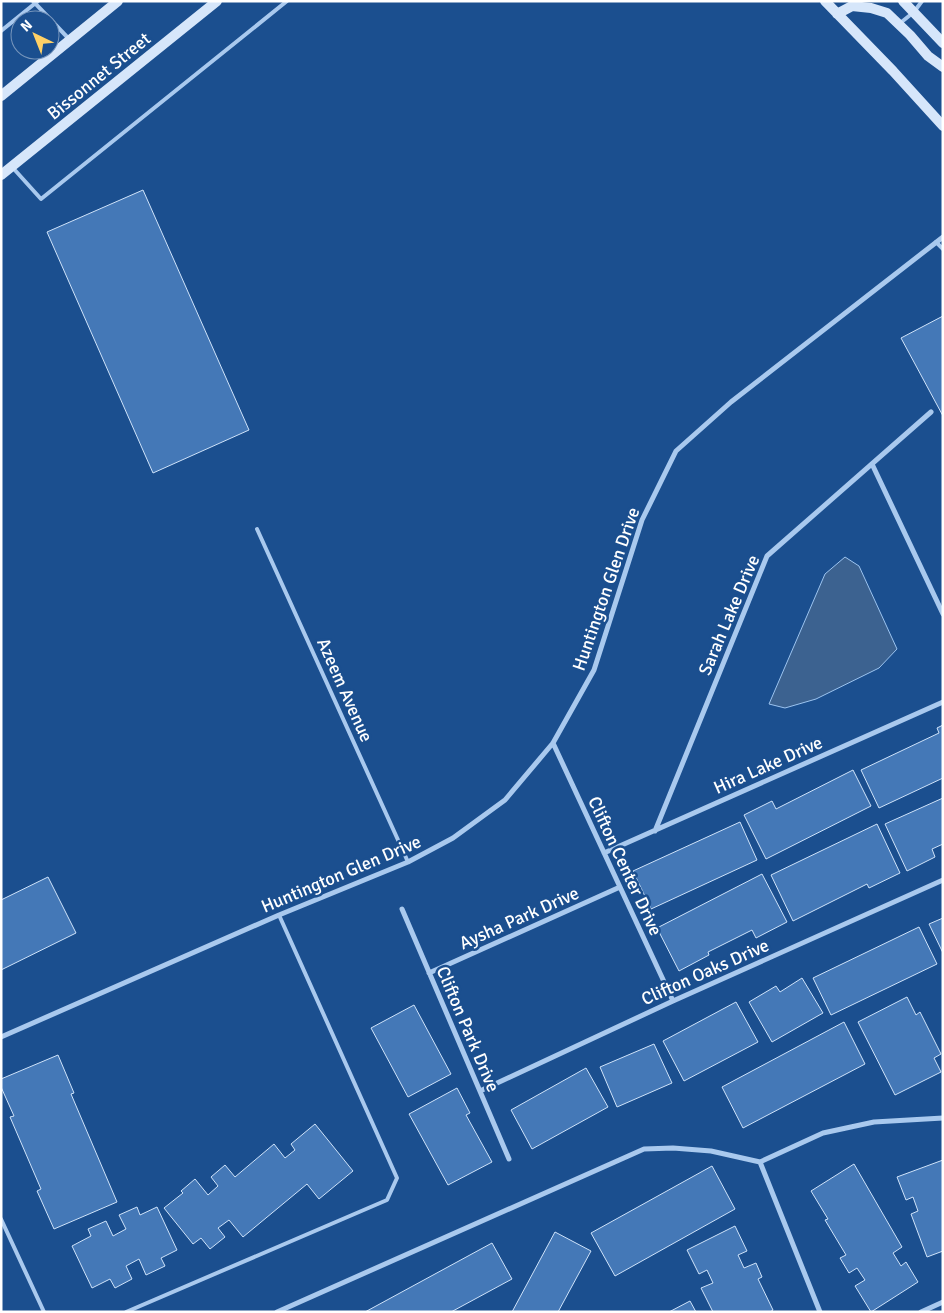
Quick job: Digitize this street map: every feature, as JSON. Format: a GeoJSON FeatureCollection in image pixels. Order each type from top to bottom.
{"type":"FeatureCollection","features":[{"type":"Feature","properties":{"kind":"main road"},"geometry":{"type":"LineString","coordinates":[[1,96],[118,1]]}},
{"type":"Feature","properties":{"kind":"main road","name":"Bissonnet Street"},"geometry":{"type":"LineString","coordinates":[[1,175],[217,1]]}},
{"type":"Feature","properties":{"kind":"main road"},"geometry":{"type":"LineString","coordinates":[[825,1],[943,126]]}},
{"type":"Feature","properties":{"kind":"main road"},"geometry":{"type":"LineString","coordinates":[[903,1],[943,43]]}},
{"type":"Feature","properties":{"kind":"main road"},"geometry":{"type":"LineString","coordinates":[[837,14],[852,6],[871,8],[887,13],[910,34],[928,56],[943,67]]}},
{"type":"Feature","properties":{"kind":"street","name":"Huntington Glen Drive"},"geometry":{"type":"LineString","coordinates":[[1,1037],[279,915],[408,862],[453,838],[504,800],[553,743],[594,670],[642,520],[676,451],[731,402],[943,237]]}},
{"type":"Feature","properties":{"kind":"street","name":"Sarah Lake Drive"},"geometry":{"type":"LineString","coordinates":[[654,831],[767,556],[932,412]]}},
{"type":"Feature","properties":{"kind":"street"},"geometry":{"type":"LineString","coordinates":[[872,464],[943,614]]}},
{"type":"Feature","properties":{"kind":"street","name":"Hira Lake Drive"},"geometry":{"type":"LineString","coordinates":[[604,853],[943,702]]}},
{"type":"Feature","properties":{"kind":"street","name":"Clifton Center Drive"},"geometry":{"type":"LineString","coordinates":[[553,743],[673,1001]]}},
{"type":"Feature","properties":{"kind":"street","name":"Clifton Oaks Drive"},"geometry":{"type":"LineString","coordinates":[[480,1091],[673,1001],[943,880]]}},
{"type":"Feature","properties":{"kind":"street","name":"Aysha Park Drive"},"geometry":{"type":"LineString","coordinates":[[429,973],[620,887]]}},
{"type":"Feature","properties":{"kind":"street","name":"Clifton Park Drive"},"geometry":{"type":"LineString","coordinates":[[402,910],[509,1159]]}},
{"type":"Feature","properties":{"kind":"street"},"geometry":{"type":"LineString","coordinates":[[277,1312],[644,1149],[673,1148],[711,1151],[760,1162],[823,1134],[874,1122],[943,1118]]}},
{"type":"Feature","properties":{"kind":"street"},"geometry":{"type":"LineString","coordinates":[[760,1162],[820,1312]]}},
{"type":"Feature","properties":{"kind":"street"},"geometry":{"type":"LineString","coordinates":[[921,1312],[943,1302]]}},
{"type":"Feature","properties":{"kind":"lane"},"geometry":{"type":"LineString","coordinates":[[12,167],[41,199],[287,1]]}},
{"type":"Feature","properties":{"kind":"lane"},"geometry":{"type":"LineString","coordinates":[[899,24],[914,12],[922,1]]}},
{"type":"Feature","properties":{"kind":"lane"},"geometry":{"type":"LineString","coordinates":[[1,31],[35,2],[70,40]]}},
{"type":"Feature","properties":{"kind":"lane"},"geometry":{"type":"LineString","coordinates":[[936,242],[943,249]]}},
{"type":"Feature","properties":{"kind":"lane","name":"Azeem Avenue"},"geometry":{"type":"LineString","coordinates":[[257,529],[408,862]]}},
{"type":"Feature","properties":{"kind":"lane"},"geometry":{"type":"LineString","coordinates":[[126,1312],[387,1200],[397,1178],[279,915]]}},
{"type":"Feature","properties":{"kind":"lane"},"geometry":{"type":"LineString","coordinates":[[1,1219],[44,1312]]}},
{"type":"Feature","properties":{"kind":"water"},"geometry":{"type":"Polygon","coordinates":[[[845,557],[859,566],[897,649],[879,668],[816,699],[785,708],[769,704],[825,574],[845,557]]]}},
{"type":"Feature","properties":{"kind":"building"},"geometry":{"type":"Polygon","coordinates":[[[143,190],[249,430],[153,473],[47,232],[143,190]]]}},
{"type":"Feature","properties":{"kind":"building"},"geometry":{"type":"Polygon","coordinates":[[[943,316],[943,416],[901,338],[943,316]]]}},
{"type":"Feature","properties":{"kind":"building"},"geometry":{"type":"Polygon","coordinates":[[[943,725],[943,778],[879,808],[861,770],[939,733],[937,728],[943,725]]]}},
{"type":"Feature","properties":{"kind":"building"},"geometry":{"type":"Polygon","coordinates":[[[853,770],[871,806],[766,859],[744,815],[772,801],[776,809],[853,770]]]}},
{"type":"Feature","properties":{"kind":"building"},"geometry":{"type":"Polygon","coordinates":[[[943,798],[943,844],[932,849],[935,857],[907,871],[885,824],[943,798]]]}},
{"type":"Feature","properties":{"kind":"building"},"geometry":{"type":"Polygon","coordinates":[[[740,822],[757,860],[651,909],[633,871],[740,822]]]}},
{"type":"Feature","properties":{"kind":"building"},"geometry":{"type":"Polygon","coordinates":[[[877,824],[900,873],[869,888],[867,884],[793,921],[771,875],[877,824]]]}},
{"type":"Feature","properties":{"kind":"building"},"geometry":{"type":"Polygon","coordinates":[[[762,874],[787,922],[756,938],[752,930],[708,952],[709,955],[679,971],[657,928],[762,874]]]}},
{"type":"Feature","properties":{"kind":"building"},"geometry":{"type":"Polygon","coordinates":[[[48,877],[76,933],[1,970],[1,900],[48,877]]]}},
{"type":"Feature","properties":{"kind":"building"},"geometry":{"type":"Polygon","coordinates":[[[943,918],[943,953],[929,924],[943,918]]]}},
{"type":"Feature","properties":{"kind":"building"},"geometry":{"type":"Polygon","coordinates":[[[919,927],[937,964],[831,1015],[813,978],[919,927]]]}},
{"type":"Feature","properties":{"kind":"building"},"geometry":{"type":"Polygon","coordinates":[[[802,978],[823,1013],[772,1042],[749,1002],[776,986],[780,992],[802,978]]]}},
{"type":"Feature","properties":{"kind":"building"},"geometry":{"type":"Polygon","coordinates":[[[907,997],[916,1015],[920,1012],[941,1054],[934,1058],[941,1072],[895,1095],[858,1022],[907,997]]]}},
{"type":"Feature","properties":{"kind":"building"},"geometry":{"type":"Polygon","coordinates":[[[736,1002],[758,1042],[684,1081],[663,1041],[736,1002]]]}},
{"type":"Feature","properties":{"kind":"building"},"geometry":{"type":"Polygon","coordinates":[[[414,1005],[451,1074],[408,1097],[371,1028],[414,1005]]]}},
{"type":"Feature","properties":{"kind":"building"},"geometry":{"type":"Polygon","coordinates":[[[844,1022],[865,1064],[743,1128],[722,1087],[844,1022]]]}},
{"type":"Feature","properties":{"kind":"building"},"geometry":{"type":"Polygon","coordinates":[[[654,1044],[672,1083],[617,1107],[600,1067],[654,1044]]]}},
{"type":"Feature","properties":{"kind":"building"},"geometry":{"type":"Polygon","coordinates":[[[58,1055],[74,1093],[71,1094],[117,1202],[54,1229],[37,1191],[41,1189],[10,1117],[14,1116],[1,1087],[1,1079],[58,1055]]]}},
{"type":"Feature","properties":{"kind":"building"},"geometry":{"type":"Polygon","coordinates":[[[586,1068],[608,1107],[532,1149],[511,1110],[586,1068]]]}},
{"type":"Feature","properties":{"kind":"building"},"geometry":{"type":"Polygon","coordinates":[[[457,1088],[470,1113],[466,1115],[492,1162],[448,1185],[409,1114],[457,1088]]]}},
{"type":"Feature","properties":{"kind":"building"},"geometry":{"type":"Polygon","coordinates":[[[315,1124],[353,1171],[319,1199],[307,1184],[243,1237],[229,1220],[218,1228],[225,1237],[210,1249],[201,1238],[193,1244],[164,1208],[183,1193],[181,1191],[195,1179],[208,1195],[218,1186],[211,1177],[225,1165],[235,1177],[274,1144],[285,1158],[295,1150],[291,1144],[315,1124]]]}},
{"type":"Feature","properties":{"kind":"building"},"geometry":{"type":"Polygon","coordinates":[[[943,1160],[943,1251],[927,1257],[911,1214],[918,1211],[913,1197],[906,1200],[897,1177],[943,1160]]]}},
{"type":"Feature","properties":{"kind":"building"},"geometry":{"type":"Polygon","coordinates":[[[854,1164],[902,1247],[893,1253],[901,1266],[906,1262],[918,1282],[871,1312],[855,1286],[865,1280],[857,1268],[849,1273],[840,1258],[846,1255],[825,1220],[828,1219],[811,1191],[854,1164]]]}},
{"type":"Feature","properties":{"kind":"building"},"geometry":{"type":"Polygon","coordinates":[[[712,1166],[735,1209],[615,1276],[591,1233],[712,1166]]]}},
{"type":"Feature","properties":{"kind":"building"},"geometry":{"type":"Polygon","coordinates":[[[137,1207],[140,1215],[157,1207],[177,1250],[161,1258],[165,1266],[146,1275],[139,1259],[126,1266],[132,1279],[115,1288],[110,1279],[92,1288],[72,1246],[91,1236],[88,1229],[106,1221],[113,1236],[126,1229],[119,1215],[137,1207]]]}},
{"type":"Feature","properties":{"kind":"building"},"geometry":{"type":"Polygon","coordinates":[[[735,1226],[747,1251],[738,1255],[744,1268],[756,1263],[762,1277],[758,1279],[773,1310],[770,1312],[713,1312],[701,1288],[713,1283],[707,1270],[699,1274],[687,1250],[735,1226]]]}},
{"type":"Feature","properties":{"kind":"building"},"geometry":{"type":"Polygon","coordinates":[[[555,1232],[591,1251],[558,1312],[512,1312],[555,1232]]]}},
{"type":"Feature","properties":{"kind":"building"},"geometry":{"type":"Polygon","coordinates":[[[492,1243],[512,1279],[451,1312],[365,1312],[492,1243]]]}},
{"type":"Feature","properties":{"kind":"building"},"geometry":{"type":"Polygon","coordinates":[[[690,1301],[696,1312],[669,1312],[690,1301]]]}}]}
